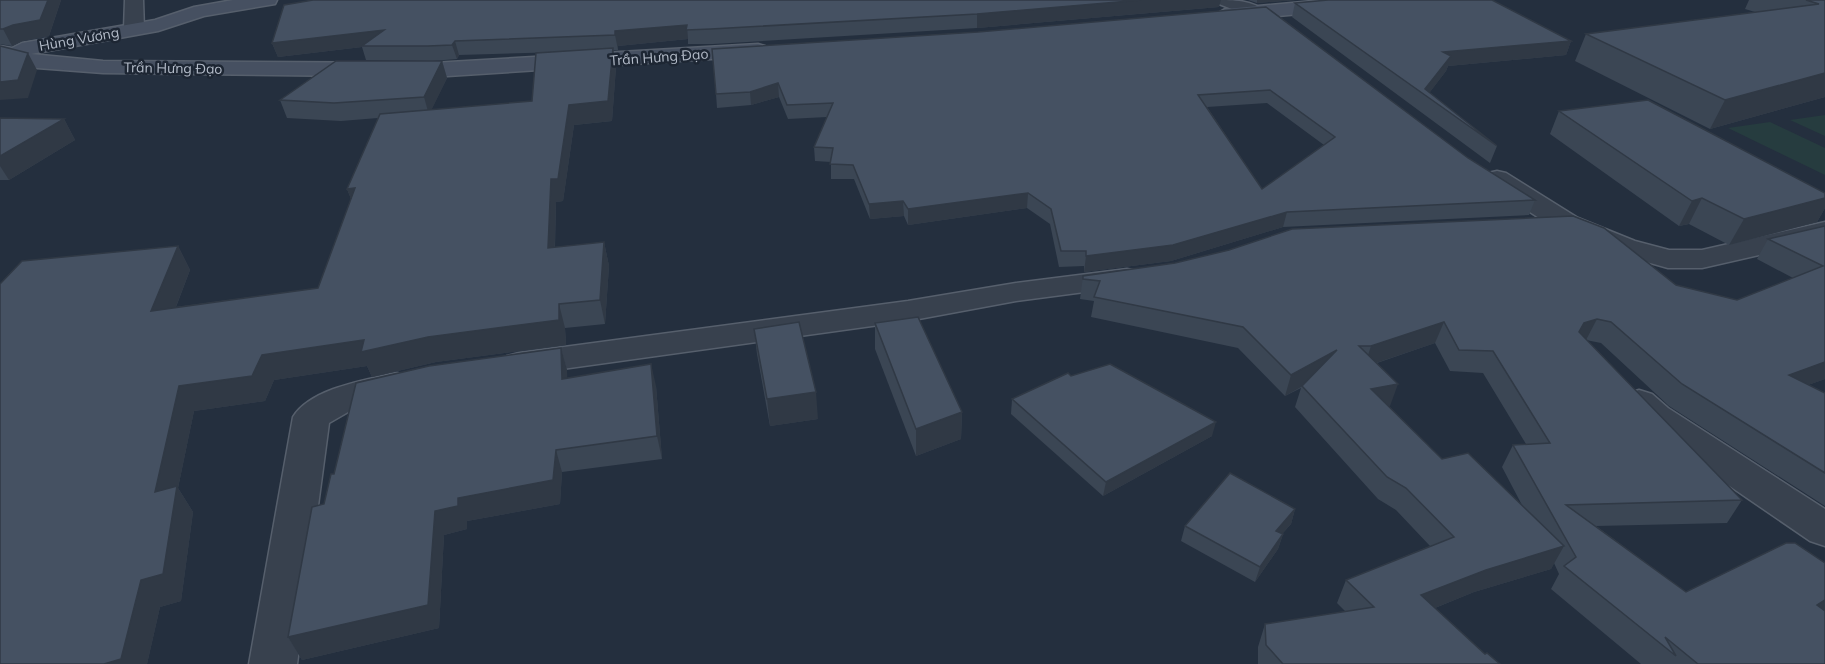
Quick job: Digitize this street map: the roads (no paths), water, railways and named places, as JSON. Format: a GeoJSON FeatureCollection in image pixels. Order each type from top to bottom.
{"type":"FeatureCollection","features":[{"type":"Feature","properties":{"kind":"street"},"geometry":{"type":"LineString","coordinates":[[134,0],[134,29]]}},
{"type":"Feature","properties":{"kind":"street"},"geometry":{"type":"LineString","coordinates":[[1226,0],[1262,12],[1296,32]]}},
{"type":"Feature","properties":{"kind":"street"},"geometry":{"type":"LineString","coordinates":[[1208,16],[1386,0]]}},
{"type":"Feature","properties":{"kind":"street","name":"Hùng Vương"},"geometry":{"type":"LineString","coordinates":[[2,53],[158,25],[203,24],[276,6]]}},
{"type":"Feature","properties":{"kind":"street","name":"Trần Hưng Đạo"},"geometry":{"type":"LineString","coordinates":[[2,53],[37,62],[103,67],[432,70],[778,49]]}},
{"type":"Feature","properties":{"kind":"street"},"geometry":{"type":"LineString","coordinates":[[1475,164],[1568,224],[1625,247],[1668,258],[1702,259],[1825,231]]}},
{"type":"Feature","properties":{"kind":"street"},"geometry":{"type":"LineString","coordinates":[[1516,226],[1568,224]]}},
{"type":"Feature","properties":{"kind":"street"},"geometry":{"type":"LineString","coordinates":[[494,367],[908,311],[1016,292],[1160,273]]}},
{"type":"Feature","properties":{"kind":"street"},"geometry":{"type":"LineString","coordinates":[[1612,376],[1655,417],[1825,530]]}},
{"type":"Feature","properties":{"kind":"street"},"geometry":{"type":"LineString","coordinates":[[273,664],[311,417],[350,394],[426,378]]}}]}
